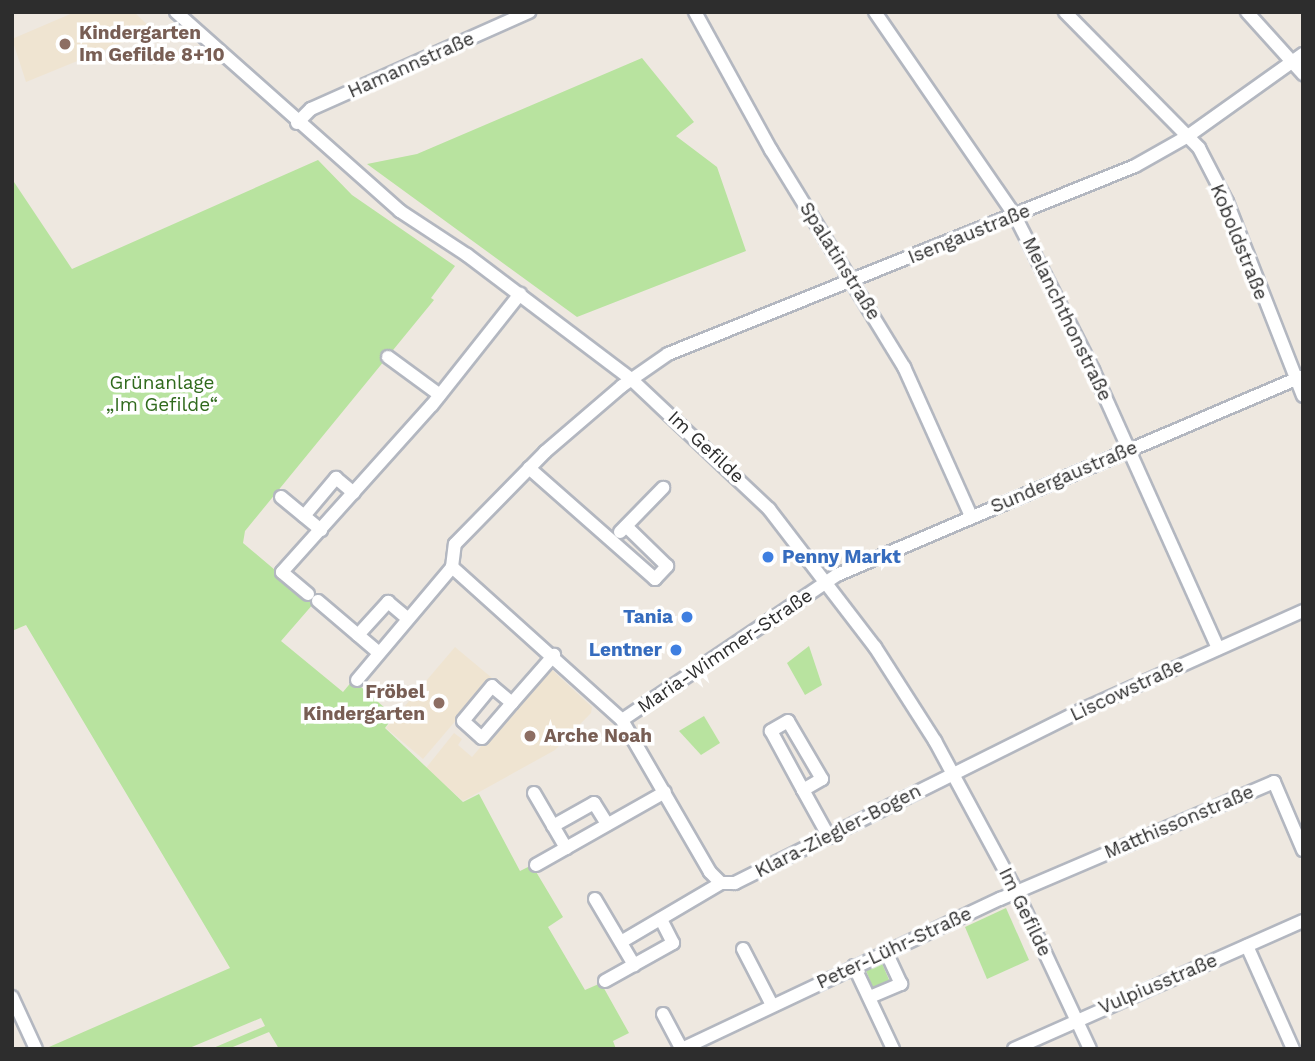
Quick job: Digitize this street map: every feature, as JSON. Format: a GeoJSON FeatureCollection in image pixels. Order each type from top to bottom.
{"type":"FeatureCollection","features":[{"type":"Feature","properties":{"kind":"street","name":"Im Gefilde"},"geometry":{"type":"LineString","coordinates":[[176,12],[297,123],[400,211],[520,294],[631,379],[741,479],[827,582],[875,647],[953,773],[1016,891],[1090,1049]]}},
{"type":"Feature","properties":{"kind":"street","name":"Hamannstraße"},"geometry":{"type":"LineString","coordinates":[[297,123],[311,109],[529,12]]}},
{"type":"Feature","properties":{"kind":"street","name":"Spalatinstraße"},"geometry":{"type":"LineString","coordinates":[[695,12],[771,150],[853,280],[906,373],[971,516]]}},
{"type":"Feature","properties":{"kind":"street","name":"Melanchthonstraße"},"geometry":{"type":"LineString","coordinates":[[875,12],[1015,216],[1130,449],[1218,648]]}},
{"type":"Feature","properties":{"kind":"street","name":"Koboldstraße"},"geometry":{"type":"LineString","coordinates":[[1065,12],[1188,136],[1227,202],[1299,378],[1303,396]]}},
{"type":"Feature","properties":{"kind":"street"},"geometry":{"type":"LineString","coordinates":[[1247,12],[1303,74]]}},
{"type":"Feature","properties":{"kind":"street","name":"Isengaustraße"},"geometry":{"type":"LineString","coordinates":[[529,468],[631,379],[668,354],[1135,166],[1188,136],[1303,54]]}},
{"type":"Feature","properties":{"kind":"street"},"geometry":{"type":"LineString","coordinates":[[379,653],[282,572],[440,395],[520,294]]}},
{"type":"Feature","properties":{"kind":"street"},"geometry":{"type":"LineString","coordinates":[[388,357],[440,395]]}},
{"type":"Feature","properties":{"kind":"street","name":"Sundergaustraße"},"geometry":{"type":"LineString","coordinates":[[827,582],[971,516],[1299,378]]}},
{"type":"Feature","properties":{"kind":"street"},"geometry":{"type":"LineString","coordinates":[[357,680],[452,567],[455,544],[529,468],[655,579],[667,566],[626,526]]}},
{"type":"Feature","properties":{"kind":"street"},"geometry":{"type":"LineString","coordinates":[[304,516],[336,478],[354,493]]}},
{"type":"Feature","properties":{"kind":"street"},"geometry":{"type":"LineString","coordinates":[[613,540],[663,488]]}},
{"type":"Feature","properties":{"kind":"street"},"geometry":{"type":"LineString","coordinates":[[281,497],[321,530]]}},
{"type":"Feature","properties":{"kind":"street"},"geometry":{"type":"LineString","coordinates":[[452,567],[554,655],[622,720],[710,872],[721,883]]}},
{"type":"Feature","properties":{"kind":"street","name":"Maria-Wimmer-Straße"},"geometry":{"type":"LineString","coordinates":[[622,720],[827,582]]}},
{"type":"Feature","properties":{"kind":"street"},"geometry":{"type":"LineString","coordinates":[[358,635],[387,602],[407,618]]}},
{"type":"Feature","properties":{"kind":"street","name":"Liscowstraße"},"geometry":{"type":"LineString","coordinates":[[953,773],[1218,648],[1303,611]]}},
{"type":"Feature","properties":{"kind":"street"},"geometry":{"type":"LineString","coordinates":[[512,703],[554,655]]}},
{"type":"Feature","properties":{"kind":"street"},"geometry":{"type":"LineString","coordinates":[[803,790],[822,779],[788,721],[771,731],[803,790],[830,837]]}},
{"type":"Feature","properties":{"kind":"street","name":"Klara-Ziegler-Bogen"},"geometry":{"type":"LineString","coordinates":[[621,942],[721,883],[735,883],[953,773]]}},
{"type":"Feature","properties":{"kind":"street","name":"Matthissonstraße"},"geometry":{"type":"LineString","coordinates":[[1016,891],[1273,782],[1303,849]]}},
{"type":"Feature","properties":{"kind":"street"},"geometry":{"type":"LineString","coordinates":[[536,865],[664,792]]}},
{"type":"Feature","properties":{"kind":"street"},"geometry":{"type":"LineString","coordinates":[[534,793],[566,848]]}},
{"type":"Feature","properties":{"kind":"street"},"geometry":{"type":"LineString","coordinates":[[553,826],[594,803],[607,824]]}},
{"type":"Feature","properties":{"kind":"street","name":"Peter-Lühr-Straße"},"geometry":{"type":"LineString","coordinates":[[682,1049],[708,1044],[772,1005],[1016,891]]}},
{"type":"Feature","properties":{"kind":"street"},"geometry":{"type":"LineString","coordinates":[[595,899],[634,965]]}},
{"type":"Feature","properties":{"kind":"street"},"geometry":{"type":"LineString","coordinates":[[606,981],[673,943],[661,919]]}},
{"type":"Feature","properties":{"kind":"street","name":"Vulpiusstraße"},"geometry":{"type":"LineString","coordinates":[[1014,1049],[1303,921]]}},
{"type":"Feature","properties":{"kind":"street"},"geometry":{"type":"LineString","coordinates":[[1247,946],[1293,1049]]}},
{"type":"Feature","properties":{"kind":"street"},"geometry":{"type":"LineString","coordinates":[[743,949],[772,1005]]}},
{"type":"Feature","properties":{"kind":"street"},"geometry":{"type":"LineString","coordinates":[[870,998],[901,984],[886,952]]}},
{"type":"Feature","properties":{"kind":"street"},"geometry":{"type":"LineString","coordinates":[[854,966],[893,1049]]}},
{"type":"Feature","properties":{"kind":"street"},"geometry":{"type":"LineString","coordinates":[[12,997],[36,1049]]}},
{"type":"Feature","properties":{"kind":"street"},"geometry":{"type":"LineString","coordinates":[[663,1014],[682,1049]]}},
{"type":"Feature","properties":{"kind":"shaded area","name":"Kindergarten Im Gefilde 8+10"},"geometry":{"type":"Polygon","coordinates":[[[75,12],[134,12],[153,30],[26,82],[12,39],[75,12]]]}},
{"type":"Feature","properties":{"kind":"shaded area","name":"Fröbel Kindergarten"},"geometry":{"type":"Polygon","coordinates":[[[455,647],[492,678],[423,759],[386,728],[455,647]]]}},
{"type":"Feature","properties":{"kind":"shaded area","name":"Arche Noah"},"geometry":{"type":"Polygon","coordinates":[[[549,667],[592,707],[591,713],[555,750],[463,801],[426,768],[454,733],[462,739],[458,745],[472,757],[549,667]]]}},
{"type":"Feature","properties":{"kind":"green space"},"geometry":{"type":"Polygon","coordinates":[[[642,58],[694,122],[676,136],[717,167],[746,251],[577,317],[367,164],[417,154],[642,58]]]}},
{"type":"Feature","properties":{"kind":"green space","name":"Grünanlage „Im Gefilde“"},"geometry":{"type":"Polygon","coordinates":[[[318,160],[352,195],[455,266],[431,298],[434,300],[245,531],[243,543],[314,603],[281,641],[343,692],[353,680],[394,716],[385,728],[463,802],[479,794],[520,871],[532,865],[563,917],[548,927],[585,990],[601,983],[629,1033],[613,1041],[616,1049],[279,1049],[269,1032],[228,1049],[211,1049],[265,1026],[261,1018],[187,1049],[49,1047],[230,968],[26,625],[12,631],[12,179],[72,269],[318,160]]]}},
{"type":"Feature","properties":{"kind":"green space"},"geometry":{"type":"Polygon","coordinates":[[[809,646],[822,685],[805,695],[787,663],[809,646]]]}},
{"type":"Feature","properties":{"kind":"green space"},"geometry":{"type":"Polygon","coordinates":[[[704,716],[720,743],[701,755],[679,731],[704,716]]]}},
{"type":"Feature","properties":{"kind":"green space"},"geometry":{"type":"Polygon","coordinates":[[[1006,908],[1029,960],[987,979],[965,927],[1006,908]]]}},
{"type":"Feature","properties":{"kind":"green space"},"geometry":{"type":"Polygon","coordinates":[[[881,961],[890,982],[873,988],[865,968],[881,961]]]}},
{"type":"Feature","properties":{"kind":"place","name":"Kindergarten Im Gefilde 8+10"},"geometry":{"type":"Point","coordinates":[65,44]}},
{"type":"Feature","properties":{"kind":"place","name":"Penny Markt"},"geometry":{"type":"Point","coordinates":[768,557]}},
{"type":"Feature","properties":{"kind":"place","name":"Tania"},"geometry":{"type":"Point","coordinates":[687,617]}},
{"type":"Feature","properties":{"kind":"place","name":"Lentner"},"geometry":{"type":"Point","coordinates":[676,650]}},
{"type":"Feature","properties":{"kind":"place","name":"Fröbel Kindergarten"},"geometry":{"type":"Point","coordinates":[439,703]}},
{"type":"Feature","properties":{"kind":"place","name":"Arche Noah"},"geometry":{"type":"Point","coordinates":[530,736]}}]}
